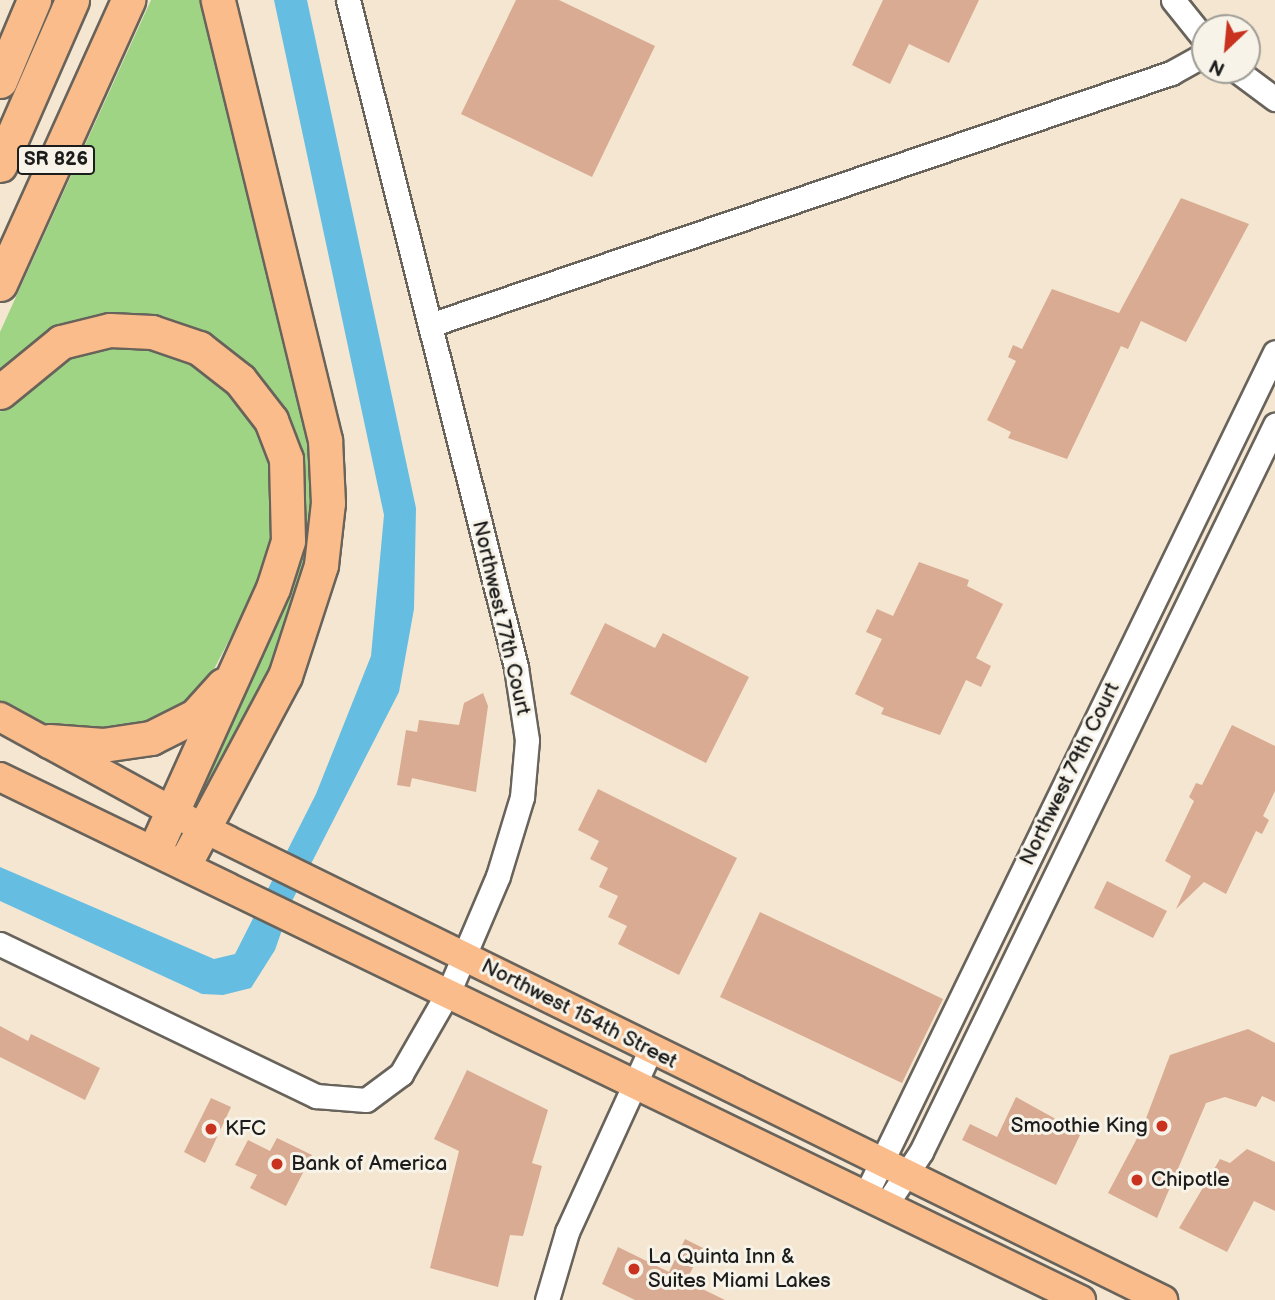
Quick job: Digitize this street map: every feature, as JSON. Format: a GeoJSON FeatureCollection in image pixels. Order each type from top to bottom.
{"type":"FeatureCollection","features":[{"type":"Feature","properties":{"kind":"highway"},"geometry":{"type":"LineString","coordinates":[[0,23],[12,0]]}},
{"type":"Feature","properties":{"kind":"highway"},"geometry":{"type":"LineString","coordinates":[[0,81],[34,0]]}},
{"type":"Feature","properties":{"kind":"highway","name":"SR 826"},"geometry":{"type":"LineString","coordinates":[[0,165],[72,0]]}},
{"type":"Feature","properties":{"kind":"highway"},"geometry":{"type":"LineString","coordinates":[[112,35],[120,0]]}},
{"type":"Feature","properties":{"kind":"highway","name":"SR 826"},"geometry":{"type":"LineString","coordinates":[[0,284],[128,0]]}},
{"type":"Feature","properties":{"kind":"highway"},"geometry":{"type":"LineString","coordinates":[[185,863],[285,676],[315,589],[328,503],[325,440],[218,0]]}},
{"type":"Feature","properties":{"kind":"highway"},"geometry":{"type":"LineString","coordinates":[[0,392],[61,342],[110,330],[152,332],[199,348],[240,380],[271,419],[292,500],[288,541],[242,661],[155,849]]}},
{"type":"Feature","properties":{"kind":"highway"},"geometry":{"type":"LineString","coordinates":[[49,741],[116,745],[170,731],[202,710],[242,661]]}},
{"type":"Feature","properties":{"kind":"main road","name":"Northwest 154th Street"},"geometry":{"type":"LineString","coordinates":[[0,717],[49,741],[203,828],[466,956],[892,1171],[1163,1300]]}},
{"type":"Feature","properties":{"kind":"main road","name":"Northwest 154th Street"},"geometry":{"type":"LineString","coordinates":[[0,777],[258,898],[1081,1300]]}},
{"type":"Feature","properties":{"kind":"street","name":"Northwest 77th Court"},"geometry":{"type":"LineString","coordinates":[[0,944],[332,1101],[366,1100],[392,1085],[449,991],[466,956],[507,852],[522,797],[527,740],[516,667],[348,0]]}},
{"type":"Feature","properties":{"kind":"street"},"geometry":{"type":"LineString","coordinates":[[1173,0],[1191,22]]}},
{"type":"Feature","properties":{"kind":"street"},"geometry":{"type":"LineString","coordinates":[[430,325],[1171,73],[1191,62]]}},
{"type":"Feature","properties":{"kind":"street"},"geometry":{"type":"LineString","coordinates":[[1255,84],[1275,99]]}},
{"type":"Feature","properties":{"kind":"street","name":"Northwest 79th Court"},"geometry":{"type":"LineString","coordinates":[[892,1171],[1275,352]]}},
{"type":"Feature","properties":{"kind":"street","name":"Northwest 79th Court"},"geometry":{"type":"LineString","coordinates":[[875,1201],[1275,425]]}},
{"type":"Feature","properties":{"kind":"street"},"geometry":{"type":"LineString","coordinates":[[547,1300],[567,1232],[650,1051]]}},
{"type":"Feature","properties":{"kind":"green space"},"geometry":{"type":"Polygon","coordinates":[[[151,0],[208,0],[312,437],[317,492],[295,625],[204,793],[197,790],[200,781],[280,613],[287,435],[148,324],[0,380],[0,332],[151,0]]]}},
{"type":"Feature","properties":{"kind":"green space"},"geometry":{"type":"Polygon","coordinates":[[[125,343],[179,352],[243,399],[280,477],[268,565],[199,698],[132,733],[47,726],[0,702],[0,412],[38,372],[81,351],[125,343]]]}},
{"type":"Feature","properties":{"kind":"water"},"geometry":{"type":"Polygon","coordinates":[[[274,0],[307,0],[416,508],[414,609],[399,692],[292,901],[275,950],[251,988],[223,995],[202,994],[0,901],[0,867],[214,959],[235,954],[316,794],[371,656],[384,515],[274,0]]]}},
{"type":"Feature","properties":{"kind":"building"},"geometry":{"type":"Polygon","coordinates":[[[516,0],[559,0],[655,46],[592,177],[461,114],[516,0]]]}},
{"type":"Feature","properties":{"kind":"building"},"geometry":{"type":"Polygon","coordinates":[[[883,0],[979,0],[949,63],[909,44],[890,84],[852,65],[883,0]]]}},
{"type":"Feature","properties":{"kind":"building"},"geometry":{"type":"Polygon","coordinates":[[[1181,198],[1249,224],[1186,342],[1141,321],[1128,349],[1121,346],[1067,459],[1008,438],[1011,432],[987,420],[1016,361],[1008,357],[1013,345],[1022,349],[1052,289],[1119,313],[1181,198]]]}},
{"type":"Feature","properties":{"kind":"building"},"geometry":{"type":"Polygon","coordinates":[[[919,562],[969,580],[967,586],[1003,604],[976,658],[991,666],[981,687],[966,680],[940,735],[881,714],[884,708],[855,694],[882,639],[866,632],[877,609],[893,616],[919,562]]]}},
{"type":"Feature","properties":{"kind":"building"},"geometry":{"type":"Polygon","coordinates":[[[605,623],[655,648],[663,633],[749,677],[706,763],[570,694],[605,623]]]}},
{"type":"Feature","properties":{"kind":"building"},"geometry":{"type":"Polygon","coordinates":[[[483,693],[488,706],[476,792],[412,778],[410,787],[397,785],[406,730],[417,732],[419,720],[459,725],[464,703],[483,693]]]}},
{"type":"Feature","properties":{"kind":"building"},"geometry":{"type":"Polygon","coordinates":[[[1232,725],[1275,746],[1275,791],[1263,816],[1269,820],[1262,834],[1256,831],[1226,894],[1204,882],[1176,909],[1191,876],[1165,861],[1194,801],[1189,797],[1196,783],[1202,785],[1232,725]]]}},
{"type":"Feature","properties":{"kind":"building"},"geometry":{"type":"Polygon","coordinates":[[[598,789],[737,858],[679,975],[618,944],[627,926],[608,917],[618,896],[599,887],[608,868],[590,859],[599,841],[578,830],[598,789]]]}},
{"type":"Feature","properties":{"kind":"building"},"geometry":{"type":"Polygon","coordinates":[[[1107,881],[1167,911],[1153,938],[1094,908],[1107,881]]]}},
{"type":"Feature","properties":{"kind":"building"},"geometry":{"type":"Polygon","coordinates":[[[760,912],[943,999],[902,1083],[720,997],[760,912]]]}},
{"type":"Feature","properties":{"kind":"building"},"geometry":{"type":"Polygon","coordinates":[[[0,1026],[28,1041],[31,1034],[100,1068],[85,1100],[0,1057],[0,1026]]]}},
{"type":"Feature","properties":{"kind":"building"},"geometry":{"type":"Polygon","coordinates":[[[1248,1029],[1275,1043],[1275,1102],[1262,1096],[1256,1107],[1225,1097],[1206,1103],[1157,1218],[1108,1193],[1142,1129],[1170,1055],[1248,1029]]]}},
{"type":"Feature","properties":{"kind":"building"},"geometry":{"type":"Polygon","coordinates":[[[467,1070],[548,1110],[532,1163],[542,1166],[523,1236],[510,1235],[498,1287],[430,1268],[459,1151],[434,1139],[467,1070]]]}},
{"type":"Feature","properties":{"kind":"building"},"geometry":{"type":"Polygon","coordinates":[[[1016,1097],[1081,1133],[1056,1185],[962,1140],[970,1124],[997,1137],[1016,1097]]]}},
{"type":"Feature","properties":{"kind":"building"},"geometry":{"type":"Polygon","coordinates":[[[211,1098],[231,1107],[205,1163],[184,1152],[211,1098]]]}},
{"type":"Feature","properties":{"kind":"building"},"geometry":{"type":"Polygon","coordinates":[[[277,1138],[312,1155],[286,1206],[250,1188],[257,1175],[235,1165],[248,1140],[270,1151],[277,1138]]]}},
{"type":"Feature","properties":{"kind":"building"},"geometry":{"type":"Polygon","coordinates":[[[1247,1149],[1275,1162],[1275,1211],[1254,1201],[1227,1252],[1179,1228],[1220,1159],[1230,1163],[1247,1149]]]}},
{"type":"Feature","properties":{"kind":"building","name":"La Quinta Inn & Suites Miami Lakes"},"geometry":{"type":"Polygon","coordinates":[[[685,1239],[703,1248],[686,1281],[725,1300],[635,1300],[602,1284],[618,1247],[669,1272],[685,1239]]]}},
{"type":"Feature","properties":{"kind":"place","name":"Smoothie King"},"geometry":{"type":"Point","coordinates":[1162,1126]}},
{"type":"Feature","properties":{"kind":"place","name":"KFC"},"geometry":{"type":"Point","coordinates":[211,1129]}},
{"type":"Feature","properties":{"kind":"place","name":"Bank of America"},"geometry":{"type":"Point","coordinates":[277,1164]}},
{"type":"Feature","properties":{"kind":"place","name":"Chipotle"},"geometry":{"type":"Point","coordinates":[1137,1180]}},
{"type":"Feature","properties":{"kind":"place","name":"La Quinta Inn & Suites Miami Lakes"},"geometry":{"type":"Point","coordinates":[634,1269]}}]}
